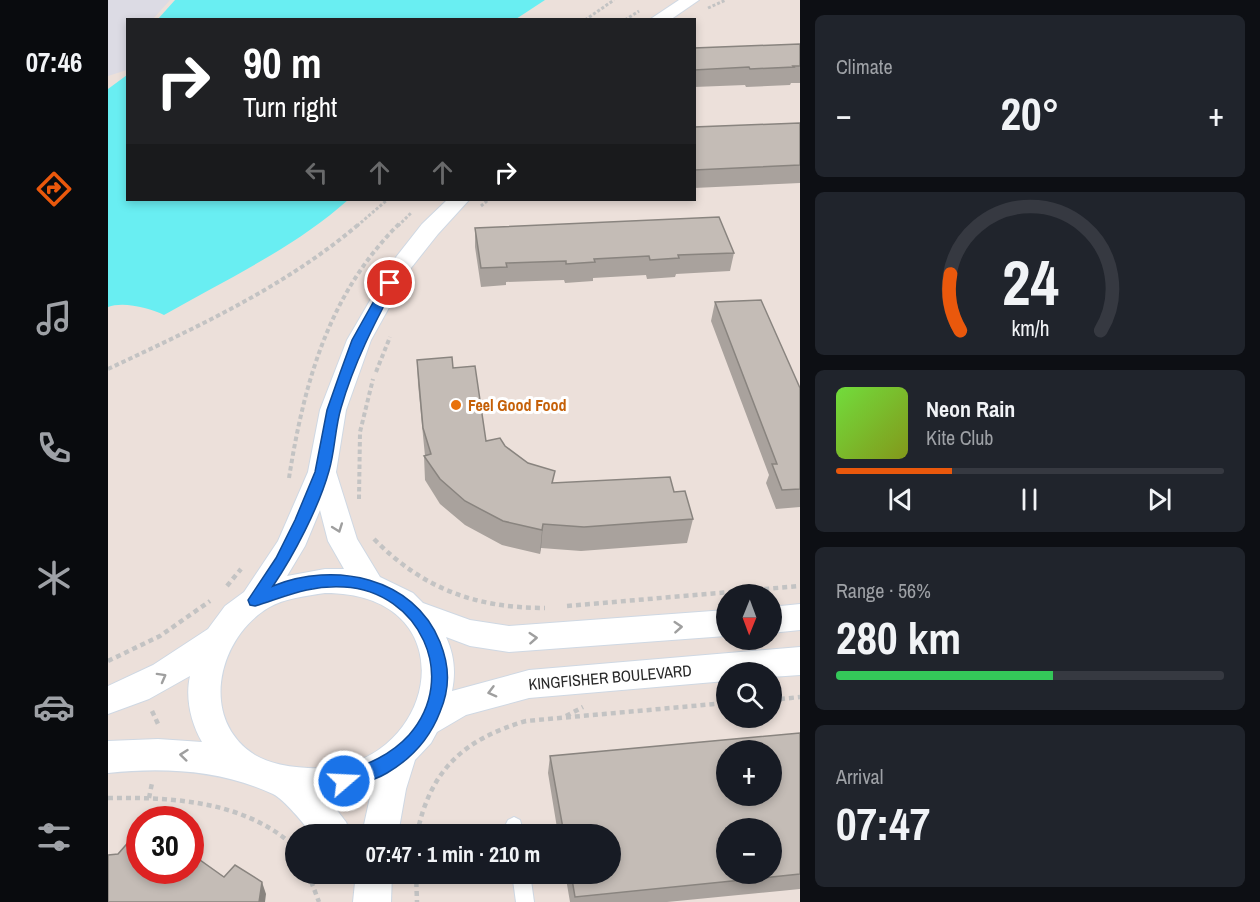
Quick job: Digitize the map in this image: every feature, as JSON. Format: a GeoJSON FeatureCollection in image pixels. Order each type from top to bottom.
{"type":"FeatureCollection","features":[{"type":"Feature","properties":{"kind":"street"},"geometry":{"type":"LineString","coordinates":[[660,18],[691,0]]}},
{"type":"Feature","properties":{"kind":"street"},"geometry":{"type":"LineString","coordinates":[[108,700],[162,678],[186,663],[216,639],[233,619],[255,600],[290,546],[322,472],[333,410],[358,340],[401,266],[430,229],[468,204]]}},
{"type":"Feature","properties":{"kind":"street"},"geometry":{"type":"LineString","coordinates":[[322,472],[343,541],[369,585]]}},
{"type":"Feature","properties":{"kind":"street"},"geometry":{"type":"LineString","coordinates":[[255,600],[282,589],[325,581],[347,581],[369,585],[389,594],[415,613],[470,633],[509,639],[716,624]]}},
{"type":"Feature","properties":{"kind":"street"},"geometry":{"type":"LineString","coordinates":[[108,757],[158,753],[183,754],[242,765],[285,782],[331,784],[358,778],[380,768],[415,740],[428,720],[439,689],[439,658],[427,630],[415,613]]}},
{"type":"Feature","properties":{"kind":"street"},"geometry":{"type":"LineString","coordinates":[[782,619],[800,617]]}},
{"type":"Feature","properties":{"kind":"street"},"geometry":{"type":"LineString","coordinates":[[216,639],[204,677],[207,717],[213,733],[224,749],[242,765]]}},
{"type":"Feature","properties":{"kind":"street","name":"KINGFISHER BOULEVARD"},"geometry":{"type":"LineString","coordinates":[[428,720],[458,703],[529,684],[800,661]]}},
{"type":"Feature","properties":{"kind":"street"},"geometry":{"type":"LineString","coordinates":[[382,824],[389,789],[400,754]]}},
{"type":"Feature","properties":{"kind":"street"},"geometry":{"type":"LineString","coordinates":[[285,782],[316,811],[326,824]]}},
{"type":"Feature","properties":{"kind":"lane"},"geometry":{"type":"LineString","coordinates":[[523,884],[525,902]]}},
{"type":"Feature","properties":{"kind":"path"},"geometry":{"type":"LineString","coordinates":[[588,18],[614,0]]}},
{"type":"Feature","properties":{"kind":"path"},"geometry":{"type":"LineString","coordinates":[[108,369],[265,290],[338,241],[386,201]]}},
{"type":"Feature","properties":{"kind":"path"},"geometry":{"type":"LineString","coordinates":[[468,204],[483,201]]}},
{"type":"Feature","properties":{"kind":"path"},"geometry":{"type":"LineString","coordinates":[[359,501],[360,432],[364,411],[373,379],[392,331]]}},
{"type":"Feature","properties":{"kind":"path"},"geometry":{"type":"LineString","coordinates":[[287,488],[289,480]]}},
{"type":"Feature","properties":{"kind":"path"},"geometry":{"type":"LineString","coordinates":[[371,535],[407,570],[440,589],[496,604],[523,608],[551,608]]}},
{"type":"Feature","properties":{"kind":"path"},"geometry":{"type":"LineString","coordinates":[[221,591],[246,564]]}},
{"type":"Feature","properties":{"kind":"path"},"geometry":{"type":"LineString","coordinates":[[562,607],[800,586]]}},
{"type":"Feature","properties":{"kind":"path"},"geometry":{"type":"LineString","coordinates":[[108,661],[185,621],[214,597]]}},
{"type":"Feature","properties":{"kind":"path"},"geometry":{"type":"LineString","coordinates":[[782,699],[800,697]]}},
{"type":"Feature","properties":{"kind":"path"},"geometry":{"type":"LineString","coordinates":[[418,824],[432,783],[440,771],[465,747],[496,729],[562,717],[716,705]]}},
{"type":"Feature","properties":{"kind":"path"},"geometry":{"type":"LineString","coordinates":[[108,798],[178,801],[233,812],[273,829],[285,839]]}},
{"type":"Feature","properties":{"kind":"path"},"geometry":{"type":"LineString","coordinates":[[312,884],[319,902]]}},
{"type":"Feature","properties":{"kind":"path"},"geometry":{"type":"LineString","coordinates":[[416,884],[417,902]]}},
{"type":"Feature","properties":{"kind":"shaded area"},"geometry":{"type":"Polygon","coordinates":[[[108,0],[170,0],[154,18],[126,18],[126,70],[108,76],[108,0]]]}},
{"type":"Feature","properties":{"kind":"water"},"geometry":{"type":"Polygon","coordinates":[[[175,0],[545,0],[518,18],[159,18],[175,0]]]}},
{"type":"Feature","properties":{"kind":"water"},"geometry":{"type":"Polygon","coordinates":[[[126,76],[126,201],[347,201],[283,248],[164,315],[136,306],[108,307],[108,89],[126,76]]]}},
{"type":"Feature","properties":{"kind":"building"},"geometry":{"type":"Polygon","coordinates":[[[800,44],[800,66],[696,70],[696,48],[800,44]]]}},
{"type":"Feature","properties":{"kind":"building"},"geometry":{"type":"Polygon","coordinates":[[[800,123],[800,165],[696,170],[696,127],[800,123]]]}},
{"type":"Feature","properties":{"kind":"building"},"geometry":{"type":"Polygon","coordinates":[[[719,217],[734,253],[678,255],[679,258],[650,260],[649,256],[594,259],[595,262],[566,264],[566,261],[506,263],[507,267],[481,268],[475,228],[719,217]]]}},
{"type":"Feature","properties":{"kind":"building"},"geometry":{"type":"Polygon","coordinates":[[[761,300],[800,388],[800,489],[782,490],[772,464],[777,464],[715,302],[761,300]]]}},
{"type":"Feature","properties":{"kind":"building"},"geometry":{"type":"Polygon","coordinates":[[[452,357],[453,368],[475,366],[486,441],[500,438],[505,446],[528,463],[555,471],[552,483],[670,477],[674,492],[685,491],[693,519],[584,527],[543,524],[542,530],[503,521],[465,501],[440,479],[424,456],[431,454],[423,428],[417,360],[452,357]]]}},
{"type":"Feature","properties":{"kind":"building"},"geometry":{"type":"Polygon","coordinates":[[[800,733],[800,874],[782,876],[782,818],[716,818],[716,883],[575,897],[573,884],[621,884],[621,824],[562,824],[550,756],[716,741],[716,806],[782,806],[782,740],[724,740],[800,733]]]}},
{"type":"Feature","properties":{"kind":"building"},"geometry":{"type":"Polygon","coordinates":[[[126,845],[126,884],[204,884],[204,863],[224,877],[235,865],[262,882],[259,902],[108,902],[108,855],[118,854],[126,845]]]}},
{"type":"Feature","properties":{"kind":"place","name":"Feel Good Food"},"geometry":{"type":"Point","coordinates":[456,405]}},
{"type":"Feature","properties":{"kind":"route"},"geometry":{"type":"LineString","coordinates":[[344,781],[358,778],[380,768],[415,740],[428,720],[437,698],[440,680],[439,658],[434,644],[415,613],[403,602],[369,585],[347,581],[301,584],[255,600],[281,562],[302,520],[322,472],[333,410],[358,340],[390,283]]}}]}
